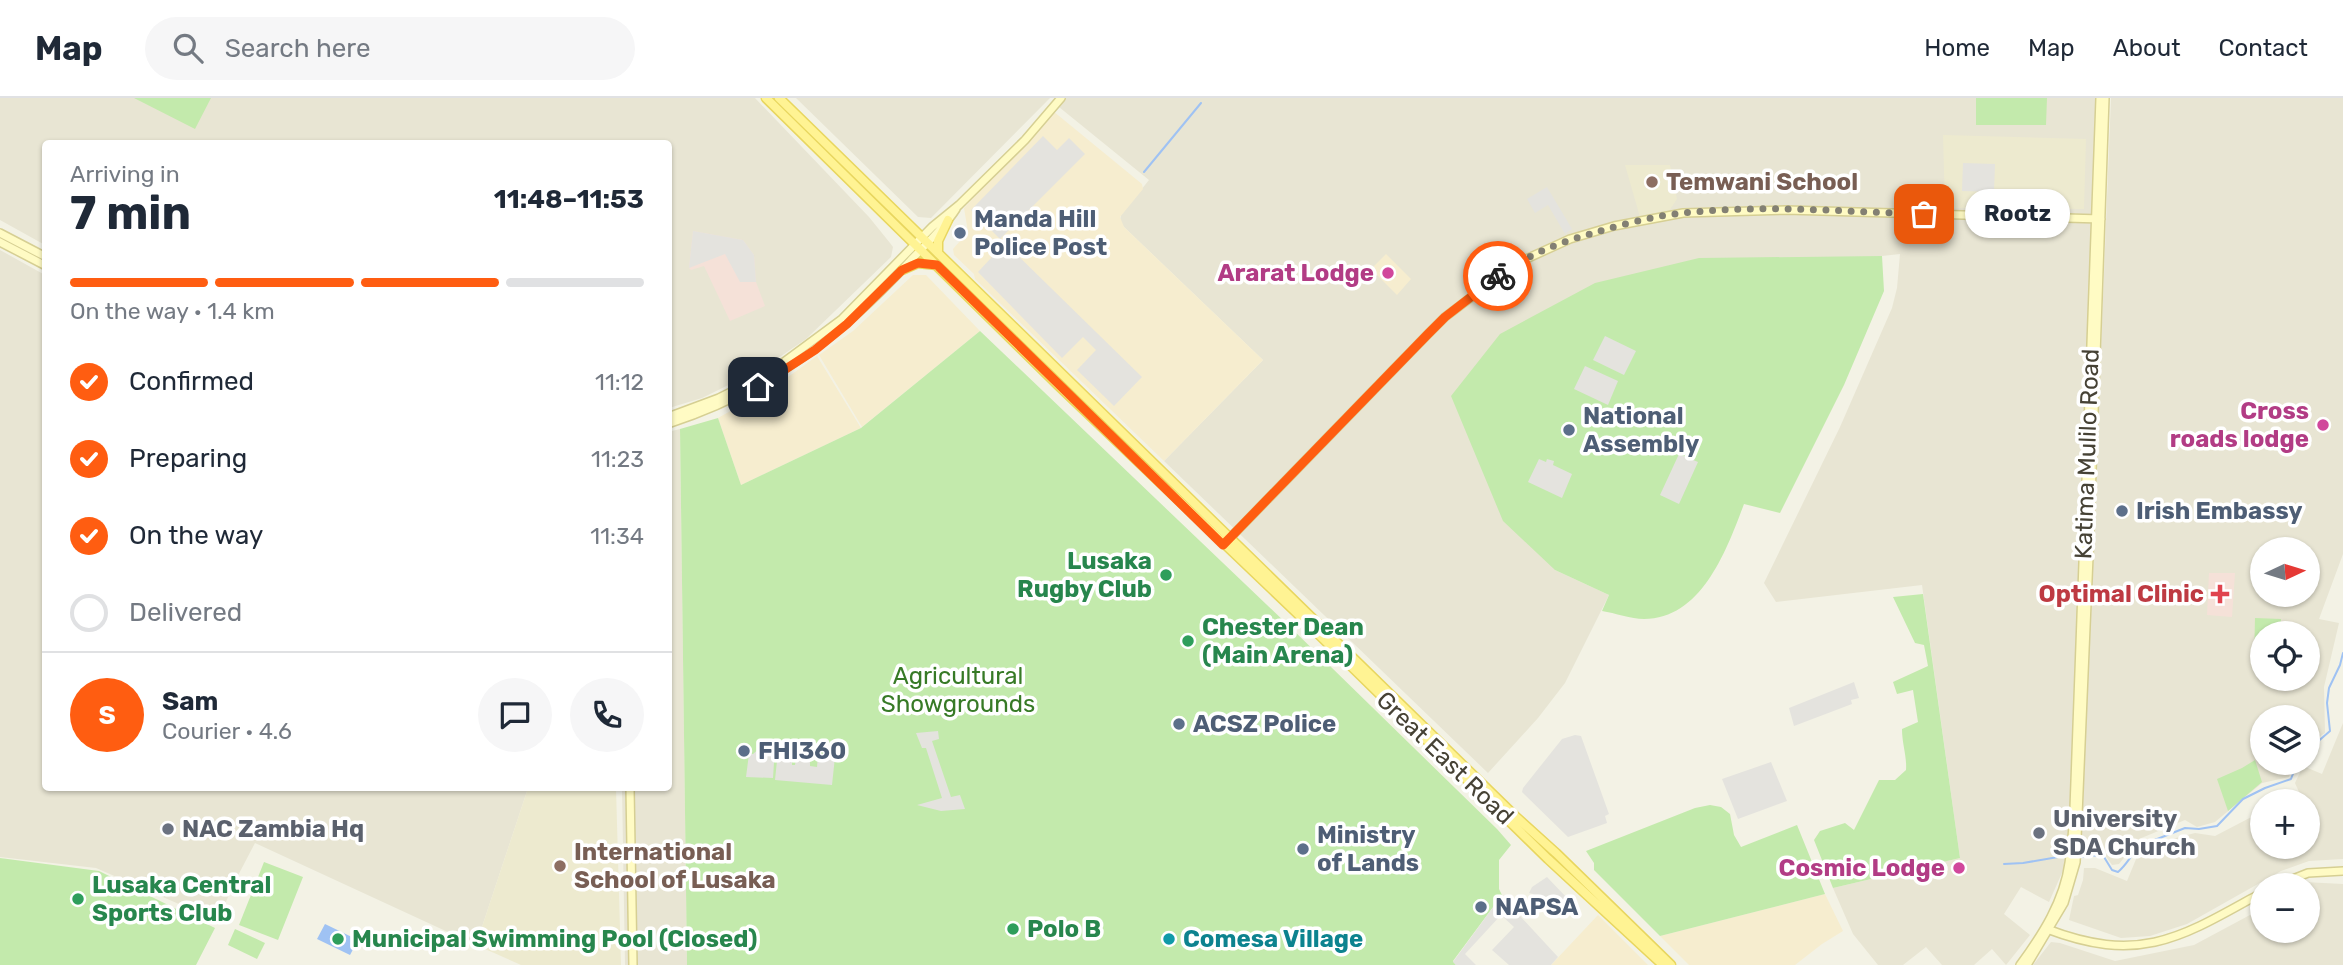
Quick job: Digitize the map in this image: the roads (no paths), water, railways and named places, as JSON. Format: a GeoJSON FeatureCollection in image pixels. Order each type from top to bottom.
{"type":"FeatureCollection","features":[{"type":"Feature","properties":{"kind":"main road","name":"Great East Road"},"geometry":{"type":"LineString","coordinates":[[766,98],[917,244],[938,254],[1298,614],[1582,891],[1662,965]]}},
{"type":"Feature","properties":{"kind":"main road","name":"Great East Road"},"geometry":{"type":"LineString","coordinates":[[779,98],[937,265],[1671,965]]}},
{"type":"Feature","properties":{"kind":"main road"},"geometry":{"type":"LineString","coordinates":[[672,416],[719,398],[769,373],[842,319],[940,219],[959,205],[1025,140],[1060,98]]}},
{"type":"Feature","properties":{"kind":"main road","name":"Katima Mulilo Road"},"geometry":{"type":"LineString","coordinates":[[2020,965],[2064,903],[2076,862],[2090,556],[2103,98]]}},
{"type":"Feature","properties":{"kind":"main road"},"geometry":{"type":"LineString","coordinates":[[938,254],[938,241],[959,205]]}},
{"type":"Feature","properties":{"kind":"main road"},"geometry":{"type":"LineString","coordinates":[[1226,542],[1445,317],[1515,264],[1570,239],[1614,226],[1683,213],[1734,211],[1786,210],[2098,219]]}},
{"type":"Feature","properties":{"kind":"main road"},"geometry":{"type":"LineString","coordinates":[[672,423],[723,405],[773,378],[815,350],[847,324],[902,270],[917,244],[948,220]]}},
{"type":"Feature","properties":{"kind":"main road"},"geometry":{"type":"LineString","coordinates":[[0,233],[42,255]]}},
{"type":"Feature","properties":{"kind":"main road"},"geometry":{"type":"LineString","coordinates":[[0,242],[42,264]]}},
{"type":"Feature","properties":{"kind":"main road"},"geometry":{"type":"LineString","coordinates":[[902,270],[918,263],[937,265]]}},
{"type":"Feature","properties":{"kind":"main road"},"geometry":{"type":"LineString","coordinates":[[630,791],[633,965]]}},
{"type":"Feature","properties":{"kind":"main road","name":"Great East Road"},"geometry":{"type":"LineString","coordinates":[[1574,871],[1627,915],[1678,965]]}},
{"type":"Feature","properties":{"kind":"main road"},"geometry":{"type":"LineString","coordinates":[[2308,873],[2343,871]]}},
{"type":"Feature","properties":{"kind":"main road","name":"Great East Road"},"geometry":{"type":"LineString","coordinates":[[1582,891],[1654,965]]}},
{"type":"Feature","properties":{"kind":"main road"},"geometry":{"type":"LineString","coordinates":[[2047,929],[2099,945],[2148,945],[2179,936],[2250,899]]}},
{"type":"Feature","properties":{"kind":"main road","name":"Katima Mulilo Road"},"geometry":{"type":"LineString","coordinates":[[2027,965],[2047,929]]}},
{"type":"Feature","properties":{"kind":"water","name":"Municipal Swimming Pool (Closed)"},"geometry":{"type":"Polygon","coordinates":[[[325,924],[358,940],[350,955],[317,939],[325,924]]]}},
{"type":"Feature","properties":{"kind":"waterway"},"geometry":{"type":"LineString","coordinates":[[1144,172],[1201,103]]}},
{"type":"Feature","properties":{"kind":"waterway"},"geometry":{"type":"LineString","coordinates":[[2320,740],[2330,731],[2327,703],[2329,688],[2343,653]]}},
{"type":"Feature","properties":{"kind":"waterway"},"geometry":{"type":"LineString","coordinates":[[2081,857],[2104,857],[2112,870],[2118,872],[2142,845],[2185,828],[2217,826],[2243,799],[2291,779],[2292,775]]}},
{"type":"Feature","properties":{"kind":"waterway"},"geometry":{"type":"LineString","coordinates":[[2004,864],[2064,856]]}},
{"type":"Feature","properties":{"kind":"place","name":"Temwani School"},"geometry":{"type":"Point","coordinates":[1652,182]}},
{"type":"Feature","properties":{"kind":"place","name":"Rootz"},"geometry":{"type":"Point","coordinates":[1924,214]}},
{"type":"Feature","properties":{"kind":"place","name":"Manda Hill Police Post"},"geometry":{"type":"Point","coordinates":[960,233]}},
{"type":"Feature","properties":{"kind":"place","name":"Ararat Lodge"},"geometry":{"type":"Point","coordinates":[1388,273]}},
{"type":"Feature","properties":{"kind":"place","name":"Cross roads lodge"},"geometry":{"type":"Point","coordinates":[2323,425]}},
{"type":"Feature","properties":{"kind":"place","name":"National Assembly"},"geometry":{"type":"Point","coordinates":[1569,430]}},
{"type":"Feature","properties":{"kind":"place","name":"Irish Embassy"},"geometry":{"type":"Point","coordinates":[2122,511]}},
{"type":"Feature","properties":{"kind":"place","name":"Lusaka Rugby Club"},"geometry":{"type":"Point","coordinates":[1166,575]}},
{"type":"Feature","properties":{"kind":"place","name":"Optimal Clinic"},"geometry":{"type":"Point","coordinates":[2220,594]}},
{"type":"Feature","properties":{"kind":"place","name":"Chester Dean (Main Arena)"},"geometry":{"type":"Point","coordinates":[1188,641]}},
{"type":"Feature","properties":{"kind":"place","name":"ACSZ Police"},"geometry":{"type":"Point","coordinates":[1179,724]}},
{"type":"Feature","properties":{"kind":"place","name":"FHI360"},"geometry":{"type":"Point","coordinates":[744,751]}},
{"type":"Feature","properties":{"kind":"place","name":"NAC Zambia Hq"},"geometry":{"type":"Point","coordinates":[168,829]}},
{"type":"Feature","properties":{"kind":"place","name":"University SDA Church"},"geometry":{"type":"Point","coordinates":[2039,833]}},
{"type":"Feature","properties":{"kind":"place","name":"Ministry of Lands"},"geometry":{"type":"Point","coordinates":[1303,849]}},
{"type":"Feature","properties":{"kind":"place","name":"International School of Lusaka"},"geometry":{"type":"Point","coordinates":[560,866]}},
{"type":"Feature","properties":{"kind":"place","name":"Cosmic Lodge"},"geometry":{"type":"Point","coordinates":[1959,868]}},
{"type":"Feature","properties":{"kind":"place","name":"Lusaka Central Sports Club"},"geometry":{"type":"Point","coordinates":[78,899]}},
{"type":"Feature","properties":{"kind":"place","name":"NAPSA"},"geometry":{"type":"Point","coordinates":[1481,907]}},
{"type":"Feature","properties":{"kind":"place","name":"Polo B"},"geometry":{"type":"Point","coordinates":[1013,929]}},
{"type":"Feature","properties":{"kind":"place","name":"Municipal Swimming Pool (Closed)"},"geometry":{"type":"Point","coordinates":[338,939]}},
{"type":"Feature","properties":{"kind":"place","name":"Comesa Village"},"geometry":{"type":"Point","coordinates":[1169,939]}},
{"type":"Feature","properties":{"kind":"park label","name":"Agricultural Showgrounds"},"geometry":{"type":"Point","coordinates":[958,690]}}]}
